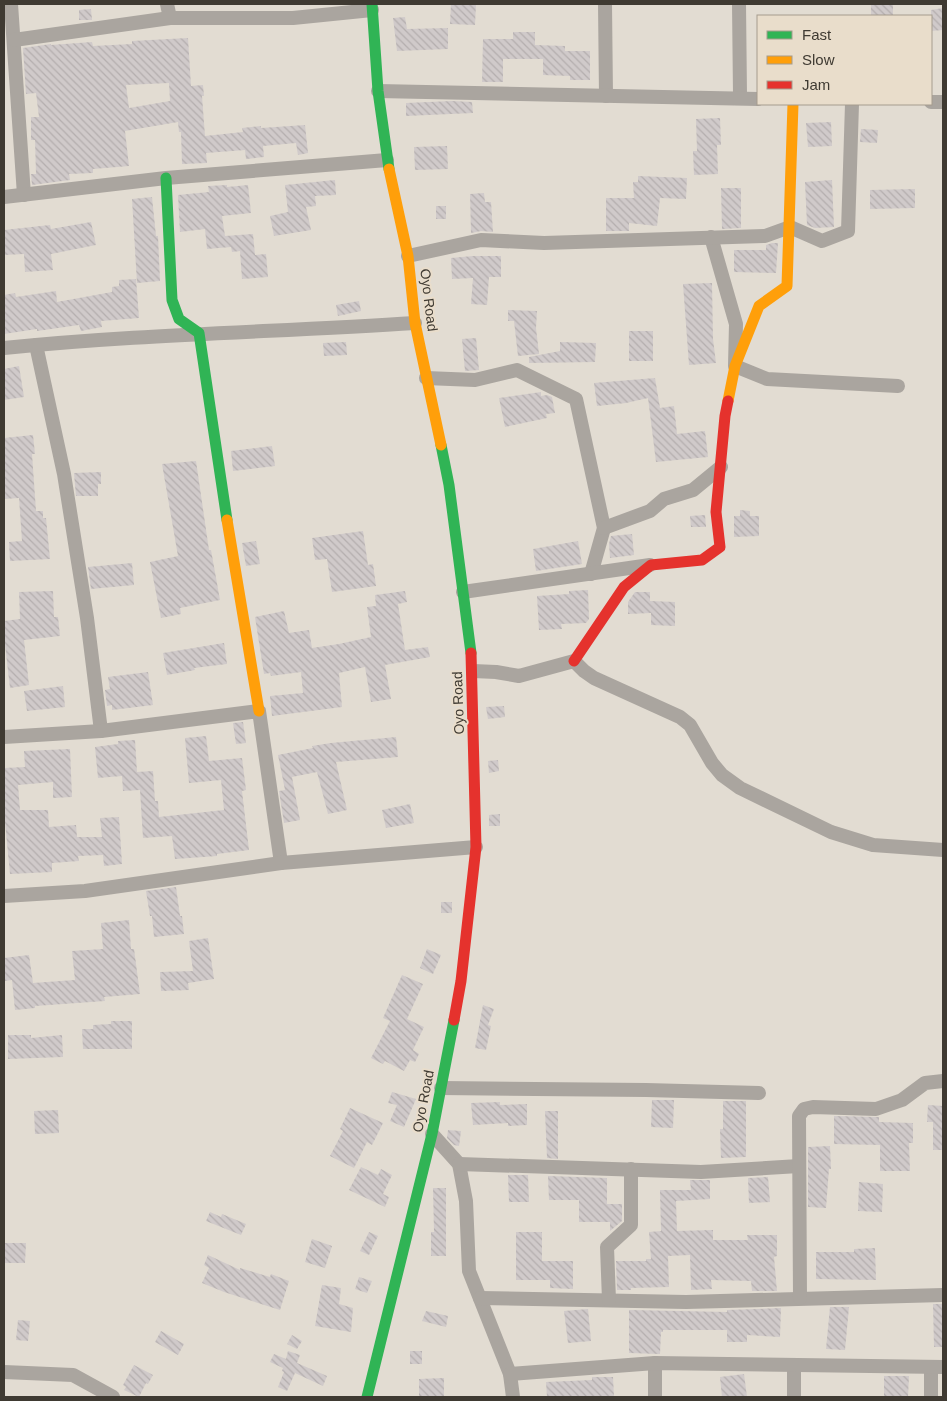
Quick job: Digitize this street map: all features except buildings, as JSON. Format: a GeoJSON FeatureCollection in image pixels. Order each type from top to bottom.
{"type":"FeatureCollection","features":[{"type":"Feature","properties":{"kind":"street"},"geometry":{"type":"LineString","coordinates":[[11,4],[24,195]]}},
{"type":"Feature","properties":{"kind":"street"},"geometry":{"type":"LineString","coordinates":[[167,4],[170,18]]}},
{"type":"Feature","properties":{"kind":"street"},"geometry":{"type":"LineString","coordinates":[[604,4],[606,96]]}},
{"type":"Feature","properties":{"kind":"street"},"geometry":{"type":"LineString","coordinates":[[378,91],[745,98],[739,4]]}},
{"type":"Feature","properties":{"kind":"street"},"geometry":{"type":"LineString","coordinates":[[14,40],[170,18],[293,18],[330,9],[372,7]]}},
{"type":"Feature","properties":{"kind":"street","name":"Oyo Road"},"geometry":{"type":"LineString","coordinates":[[366,1397],[432,1134],[461,981],[476,846],[473,671],[449,485],[415,323],[408,256],[387,160],[378,91],[372,7]]}},
{"type":"Feature","properties":{"kind":"street"},"geometry":{"type":"LineString","coordinates":[[735,366],[759,306],[787,286],[793,105]]}},
{"type":"Feature","properties":{"kind":"street"},"geometry":{"type":"LineString","coordinates":[[408,256],[481,240],[544,243],[765,236],[790,226],[822,241],[848,232],[852,105]]}},
{"type":"Feature","properties":{"kind":"street"},"geometry":{"type":"LineString","coordinates":[[4,197],[166,178],[387,160]]}},
{"type":"Feature","properties":{"kind":"street"},"geometry":{"type":"LineString","coordinates":[[166,178],[172,300],[179,319],[199,333],[222,491],[259,711],[281,864]]}},
{"type":"Feature","properties":{"kind":"street"},"geometry":{"type":"LineString","coordinates":[[463,592],[651,565],[702,560],[720,547],[716,512],[725,416],[735,366],[736,324],[711,238]]}},
{"type":"Feature","properties":{"kind":"street"},"geometry":{"type":"LineString","coordinates":[[4,348],[199,333],[415,323]]}},
{"type":"Feature","properties":{"kind":"street"},"geometry":{"type":"LineString","coordinates":[[36,345],[64,474],[87,618],[101,731]]}},
{"type":"Feature","properties":{"kind":"street"},"geometry":{"type":"LineString","coordinates":[[735,366],[767,379],[898,386]]}},
{"type":"Feature","properties":{"kind":"street"},"geometry":{"type":"LineString","coordinates":[[426,378],[475,380],[516,370],[576,399],[604,528],[591,574]]}},
{"type":"Feature","properties":{"kind":"street"},"geometry":{"type":"LineString","coordinates":[[604,528],[650,511],[664,499],[693,490],[721,466]]}},
{"type":"Feature","properties":{"kind":"street"},"geometry":{"type":"LineString","coordinates":[[473,671],[519,676],[574,661],[624,587],[651,565]]}},
{"type":"Feature","properties":{"kind":"street"},"geometry":{"type":"LineString","coordinates":[[574,661],[594,678],[680,717],[690,724],[717,770],[740,788],[831,832],[873,845],[943,850]]}},
{"type":"Feature","properties":{"kind":"street"},"geometry":{"type":"LineString","coordinates":[[4,737],[101,731],[259,711]]}},
{"type":"Feature","properties":{"kind":"street"},"geometry":{"type":"LineString","coordinates":[[4,896],[85,891],[281,864],[476,846]]}},
{"type":"Feature","properties":{"kind":"street"},"geometry":{"type":"LineString","coordinates":[[800,1298],[799,1116],[804,1109],[813,1107],[876,1109],[902,1100],[925,1083],[943,1081]]}},
{"type":"Feature","properties":{"kind":"street"},"geometry":{"type":"LineString","coordinates":[[440,1088],[759,1093]]}},
{"type":"Feature","properties":{"kind":"street"},"geometry":{"type":"LineString","coordinates":[[432,1134],[459,1164],[466,1202],[469,1271],[510,1374],[513,1397]]}},
{"type":"Feature","properties":{"kind":"street"},"geometry":{"type":"LineString","coordinates":[[459,1164],[701,1172],[799,1166]]}},
{"type":"Feature","properties":{"kind":"street"},"geometry":{"type":"LineString","coordinates":[[609,1300],[607,1247],[631,1225],[631,1169]]}},
{"type":"Feature","properties":{"kind":"street"},"geometry":{"type":"LineString","coordinates":[[480,1298],[686,1302],[943,1295]]}},
{"type":"Feature","properties":{"kind":"street"},"geometry":{"type":"LineString","coordinates":[[510,1374],[655,1363],[937,1367],[931,1397]]}},
{"type":"Feature","properties":{"kind":"street"},"geometry":{"type":"LineString","coordinates":[[655,1363],[655,1397]]}},
{"type":"Feature","properties":{"kind":"street"},"geometry":{"type":"LineString","coordinates":[[794,1366],[794,1397]]}},
{"type":"Feature","properties":{"kind":"street"},"geometry":{"type":"LineString","coordinates":[[4,1372],[73,1375],[113,1397]]}},
{"type":"Feature","properties":{"kind":"traffic: fast"},"geometry":{"type":"LineString","coordinates":[[372,4],[378,91],[389,169]]}},
{"type":"Feature","properties":{"kind":"traffic: fast"},"geometry":{"type":"LineString","coordinates":[[166,178],[172,300],[179,319],[199,333],[227,520]]}},
{"type":"Feature","properties":{"kind":"traffic: fast"},"geometry":{"type":"LineString","coordinates":[[441,445],[449,485],[471,653]]}},
{"type":"Feature","properties":{"kind":"traffic: fast"},"geometry":{"type":"LineString","coordinates":[[367,1397],[432,1134],[454,1020]]}},
{"type":"Feature","properties":{"kind":"traffic: slow"},"geometry":{"type":"LineString","coordinates":[[728,401],[735,366],[759,306],[787,286],[793,105]]}},
{"type":"Feature","properties":{"kind":"traffic: slow"},"geometry":{"type":"LineString","coordinates":[[389,169],[408,256],[415,323],[441,445]]}},
{"type":"Feature","properties":{"kind":"traffic: slow"},"geometry":{"type":"LineString","coordinates":[[227,520],[259,711]]}},
{"type":"Feature","properties":{"kind":"traffic: jam"},"geometry":{"type":"LineString","coordinates":[[574,661],[624,587],[651,565],[702,560],[720,547],[716,512],[728,401]]}},
{"type":"Feature","properties":{"kind":"traffic: jam"},"geometry":{"type":"LineString","coordinates":[[454,1020],[461,981],[476,847],[471,653]]}}]}
